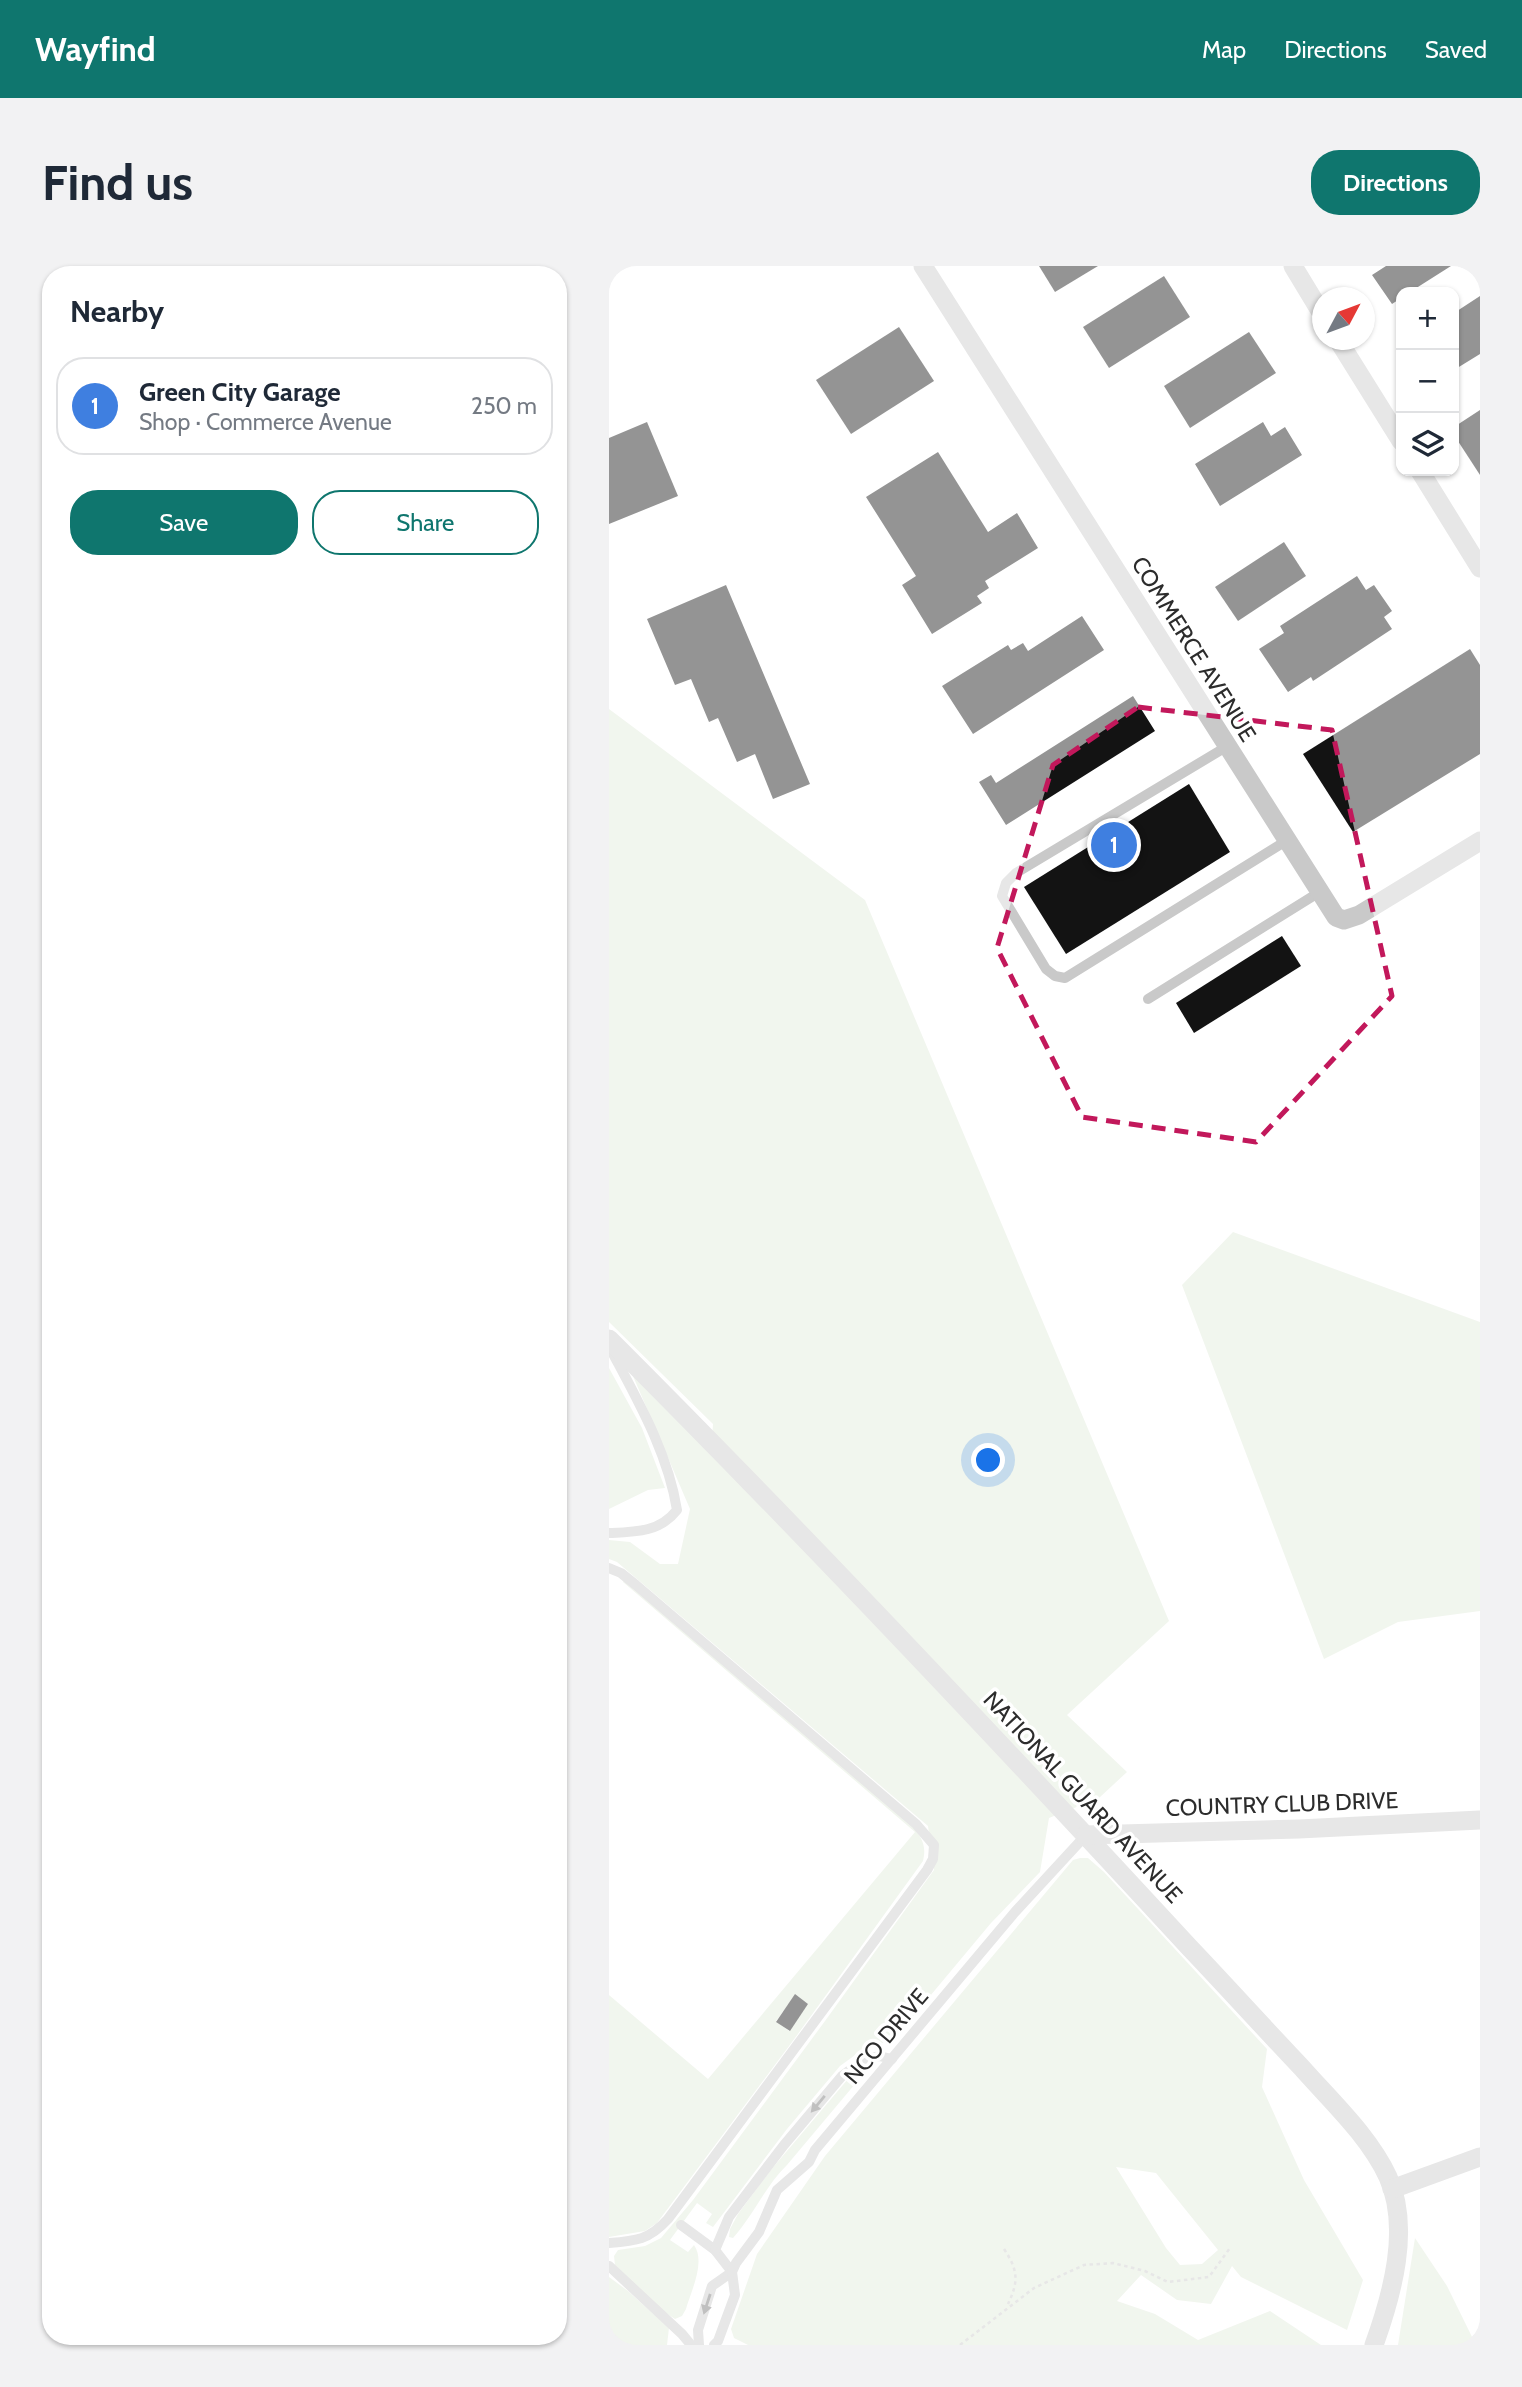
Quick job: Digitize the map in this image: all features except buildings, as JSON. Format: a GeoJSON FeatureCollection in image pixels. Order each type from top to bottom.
{"type":"FeatureCollection","features":[{"type":"Feature","properties":{"kind":"street","name":"COMMERCE AVENUE"},"geometry":{"type":"LineString","coordinates":[[923,266],[1318,893],[1336,917],[1344,920],[1354,918],[1480,841]]}},
{"type":"Feature","properties":{"kind":"street"},"geometry":{"type":"LineString","coordinates":[[1293,266],[1312,297]]}},
{"type":"Feature","properties":{"kind":"street"},"geometry":{"type":"LineString","coordinates":[[1344,350],[1396,433]]}},
{"type":"Feature","properties":{"kind":"street"},"geometry":{"type":"LineString","coordinates":[[1423,476],[1480,568]]}},
{"type":"Feature","properties":{"kind":"street","name":"NATIONAL GUARD AVENUE"},"geometry":{"type":"LineString","coordinates":[[609,1339],[716,1446],[1086,1835],[1349,2120],[1377,2157],[1392,2189],[1398,2221],[1396,2257],[1385,2311],[1374,2345]]}},
{"type":"Feature","properties":{"kind":"street","name":"COUNTRY CLUB DRIVE"},"geometry":{"type":"LineString","coordinates":[[1086,1835],[1299,1829],[1480,1820]]}},
{"type":"Feature","properties":{"kind":"street"},"geometry":{"type":"LineString","coordinates":[[1392,2189],[1480,2157]]}},
{"type":"Feature","properties":{"kind":"lane"},"geometry":{"type":"LineString","coordinates":[[1226,747],[1016,873],[1006,883],[1002,895],[1046,970],[1065,978],[1286,841]]}},
{"type":"Feature","properties":{"kind":"lane"},"geometry":{"type":"LineString","coordinates":[[1148,999],[1318,893]]}},
{"type":"Feature","properties":{"kind":"lane"},"geometry":{"type":"LineString","coordinates":[[609,1347],[655,1438],[673,1488],[677,1510],[669,1521],[655,1529],[609,1533]]}},
{"type":"Feature","properties":{"kind":"lane"},"geometry":{"type":"LineString","coordinates":[[609,1567],[636,1585],[895,1806],[926,1833],[934,1845],[933,1859],[927,1870],[668,2219],[655,2233],[635,2241],[609,2243]]}},
{"type":"Feature","properties":{"kind":"lane","name":"NCO DRIVE"},"geometry":{"type":"LineString","coordinates":[[699,2345],[698,2330],[712,2286],[732,2272],[759,2232],[777,2190],[809,2162],[815,2150],[1015,1912],[1086,1835]]}},
{"type":"Feature","properties":{"kind":"lane"},"geometry":{"type":"LineString","coordinates":[[715,2250],[729,2217],[784,2145],[842,2076],[862,2061],[879,2056],[892,2059]]}},
{"type":"Feature","properties":{"kind":"lane"},"geometry":{"type":"LineString","coordinates":[[681,2225],[715,2250],[732,2272],[735,2295],[718,2341],[714,2345]]}},
{"type":"Feature","properties":{"kind":"lane"},"geometry":{"type":"LineString","coordinates":[[609,2266],[691,2345]]}},
{"type":"Feature","properties":{"kind":"path"},"geometry":{"type":"LineString","coordinates":[[960,2345],[1034,2288],[1084,2266],[1113,2263],[1145,2271],[1167,2282],[1209,2277],[1230,2248]]}},
{"type":"Feature","properties":{"kind":"path"},"geometry":{"type":"LineString","coordinates":[[1003,2249],[1014,2264],[1016,2287],[1006,2307]]}},
{"type":"Feature","properties":{"kind":"highlighted area"},"geometry":{"type":"Polygon","coordinates":[[[1138,707],[1332,730],[1392,996],[1256,1142],[1082,1117],[997,948],[1053,765],[1138,707]]]}},
{"type":"Feature","properties":{"kind":"green space"},"geometry":{"type":"Polygon","coordinates":[[[609,709],[865,900],[1169,1621],[1067,1715],[1127,1772],[1099,1798],[1049,1818],[1040,1872],[991,1923],[905,2026],[885,2042],[862,2050],[840,2066],[787,2129],[713,2227],[706,2223],[712,2214],[697,2203],[670,2240],[688,2252],[694,2245],[699,2260],[686,2309],[682,2316],[675,2319],[658,2308],[615,2265],[614,2256],[618,2250],[645,2246],[661,2238],[693,2200],[934,1870],[928,1826],[617,1562],[609,1559],[609,1540],[630,1542],[660,1564],[678,1564],[690,1509],[633,1376],[711,1452],[713,1424],[609,1322],[609,709]]]}},
{"type":"Feature","properties":{"kind":"green space"},"geometry":{"type":"Polygon","coordinates":[[[1233,1232],[1480,1322],[1480,1611],[1398,1622],[1324,1659],[1182,1285],[1233,1232]]]}},
{"type":"Feature","properties":{"kind":"green space"},"geometry":{"type":"Polygon","coordinates":[[[609,1368],[642,1428],[665,1488],[648,1490],[609,1509],[609,1368]]]}},
{"type":"Feature","properties":{"kind":"green space"},"geometry":{"type":"Polygon","coordinates":[[[624,1580],[911,1824],[924,1845],[924,1850],[923,1861],[657,2223],[645,2231],[609,2237],[609,1995],[708,2079],[915,1832],[623,1582],[624,1580]],[[795,1995],[776,2021],[789,2031],[808,2004],[795,1995]]]}},
{"type":"Feature","properties":{"kind":"green space"},"geometry":{"type":"Polygon","coordinates":[[[1088,1858],[1104,1872],[1267,2049],[1262,2087],[1304,2180],[1363,2280],[1347,2330],[1241,2277],[1232,2266],[1211,2304],[1177,2300],[1141,2275],[1117,2301],[1155,2314],[1198,2340],[1270,2311],[1321,2345],[748,2345],[734,2338],[731,2329],[757,2254],[825,2156],[1073,1860],[1088,1858]],[[1116,2167],[1166,2248],[1180,2265],[1202,2264],[1218,2250],[1156,2173],[1116,2167]]]}},
{"type":"Feature","properties":{"kind":"green space"},"geometry":{"type":"Polygon","coordinates":[[[871,2065],[779,2173],[733,2238],[729,2237],[738,2214],[770,2171],[848,2079],[871,2065]]]}},
{"type":"Feature","properties":{"kind":"green space"},"geometry":{"type":"Polygon","coordinates":[[[1415,2238],[1447,2286],[1476,2345],[1398,2345],[1415,2238]]]}},
{"type":"Feature","properties":{"kind":"green space"},"geometry":{"type":"Polygon","coordinates":[[[609,2277],[669,2328],[667,2345],[609,2345],[609,2277]]]}},
{"type":"Feature","properties":{"kind":"place","name":"Green City Garage"},"geometry":{"type":"Point","coordinates":[1114,845]}}]}
